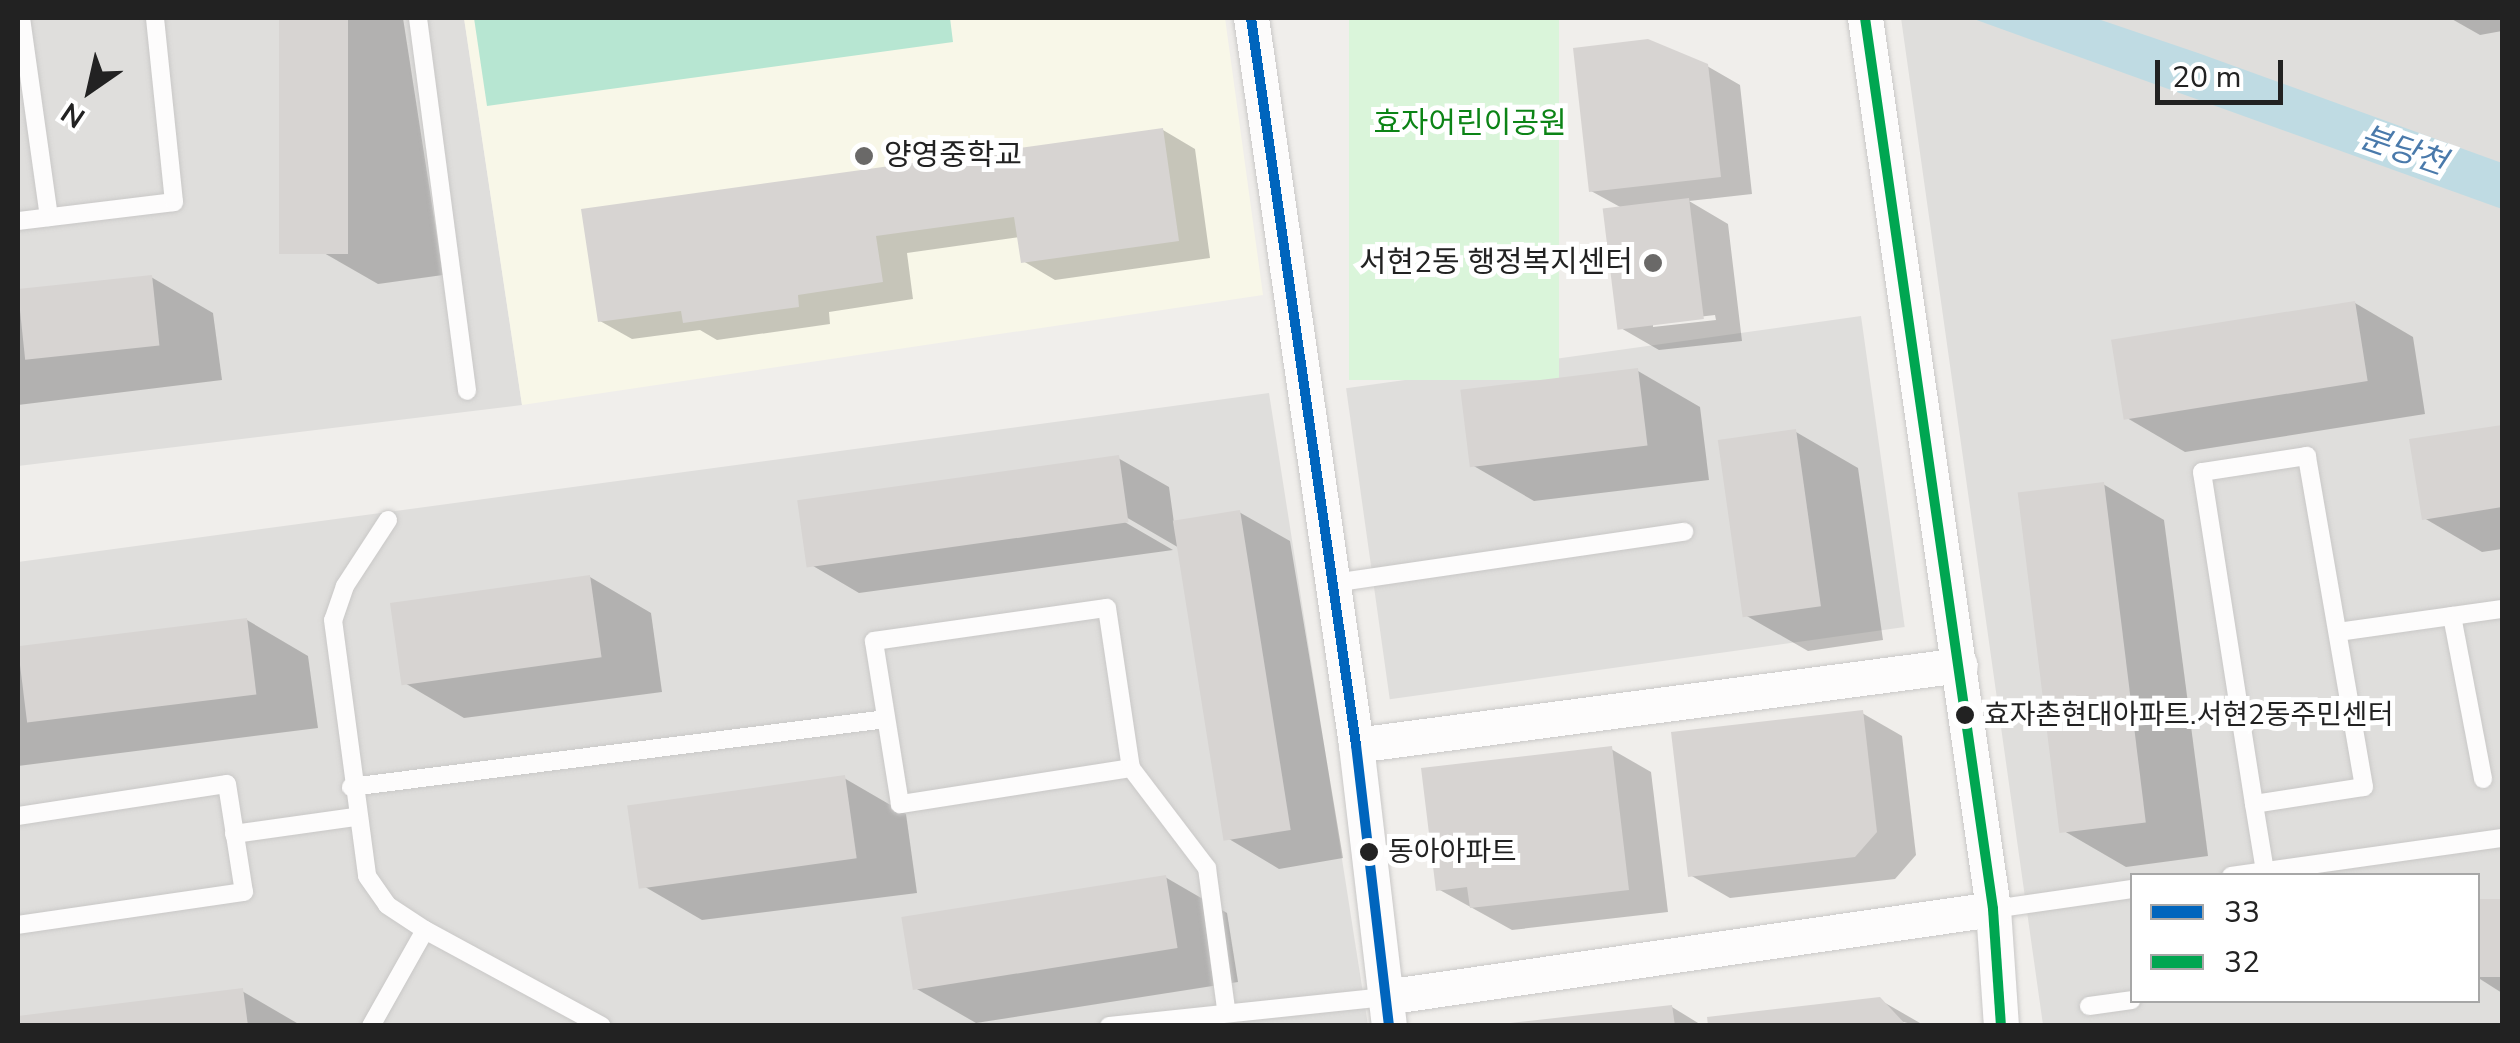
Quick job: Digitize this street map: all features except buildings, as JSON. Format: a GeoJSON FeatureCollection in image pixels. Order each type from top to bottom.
{"type":"FeatureCollection","features":[{"type":"Feature","properties":{"kind":"street"},"geometry":{"type":"LineString","coordinates":[[1251,18],[1356,745],[1387,1011],[1993,908]]}},
{"type":"Feature","properties":{"kind":"street"},"geometry":{"type":"LineString","coordinates":[[1865,18],[1960,665],[1993,908],[2002,1026]]}},
{"type":"Feature","properties":{"kind":"street"},"geometry":{"type":"LineString","coordinates":[[1356,745],[1960,665]]}},
{"type":"Feature","properties":{"kind":"lane"},"geometry":{"type":"LineString","coordinates":[[21,18],[49,217]]}},
{"type":"Feature","properties":{"kind":"lane"},"geometry":{"type":"LineString","coordinates":[[18,221],[174,202],[155,18]]}},
{"type":"Feature","properties":{"kind":"lane"},"geometry":{"type":"LineString","coordinates":[[418,18],[467,392]]}},
{"type":"Feature","properties":{"kind":"lane"},"geometry":{"type":"LineString","coordinates":[[2248,873],[2254,804],[2202,472],[2307,456],[2364,786],[2254,804]]}},
{"type":"Feature","properties":{"kind":"lane"},"geometry":{"type":"LineString","coordinates":[[388,520],[345,586],[333,620],[355,817],[368,876],[387,905],[424,930],[592,1023]]}},
{"type":"Feature","properties":{"kind":"lane"},"geometry":{"type":"LineString","coordinates":[[1333,583],[1684,532]]}},
{"type":"Feature","properties":{"kind":"lane"},"geometry":{"type":"LineString","coordinates":[[1131,768],[900,804],[874,641],[1106,608],[1131,768],[1206,868],[1226,1009]]}},
{"type":"Feature","properties":{"kind":"lane"},"geometry":{"type":"LineString","coordinates":[[2338,632],[2502,609]]}},
{"type":"Feature","properties":{"kind":"lane"},"geometry":{"type":"LineString","coordinates":[[2452,616],[2483,779]]}},
{"type":"Feature","properties":{"kind":"lane"},"geometry":{"type":"LineString","coordinates":[[352,787],[886,719]]}},
{"type":"Feature","properties":{"kind":"lane"},"geometry":{"type":"LineString","coordinates":[[18,816],[227,784],[244,892],[18,925]]}},
{"type":"Feature","properties":{"kind":"lane"},"geometry":{"type":"LineString","coordinates":[[234,834],[355,817]]}},
{"type":"Feature","properties":{"kind":"lane"},"geometry":{"type":"LineString","coordinates":[[2255,873],[2502,838]]}},
{"type":"Feature","properties":{"kind":"lane"},"geometry":{"type":"LineString","coordinates":[[1993,908],[2130,889]]}},
{"type":"Feature","properties":{"kind":"lane"},"geometry":{"type":"LineString","coordinates":[[371,1026],[424,930]]}},
{"type":"Feature","properties":{"kind":"lane"},"geometry":{"type":"LineString","coordinates":[[2088,1006],[2130,1000]]}},
{"type":"Feature","properties":{"kind":"lane"},"geometry":{"type":"LineString","coordinates":[[1109,1026],[1226,1009],[1387,1011]]}},
{"type":"Feature","properties":{"kind":"shaded area"},"geometry":{"type":"Polygon","coordinates":[[[18,18],[464,18],[522,405],[18,466],[18,18]]]}},
{"type":"Feature","properties":{"kind":"shaded area","name":"양영중학교"},"geometry":{"type":"Polygon","coordinates":[[[464,18],[1225,18],[1263,295],[522,405],[464,18]]]}},
{"type":"Feature","properties":{"kind":"shaded area"},"geometry":{"type":"Polygon","coordinates":[[[1901,18],[2502,18],[2502,1025],[2043,1025],[1901,18]]]}},
{"type":"Feature","properties":{"kind":"shaded area"},"geometry":{"type":"Polygon","coordinates":[[[1861,316],[1905,627],[1390,699],[1346,388],[1861,316]]]}},
{"type":"Feature","properties":{"kind":"shaded area"},"geometry":{"type":"Polygon","coordinates":[[[1269,393],[1368,1025],[18,1025],[18,562],[1269,393]]]}},
{"type":"Feature","properties":{"kind":"green space"},"geometry":{"type":"Polygon","coordinates":[[[474,18],[950,18],[953,42],[487,106],[474,18]]]}},
{"type":"Feature","properties":{"kind":"green space","name":"효자어린이공원"},"geometry":{"type":"Polygon","coordinates":[[[1349,18],[1559,18],[1559,380],[1349,380],[1349,18]]]}},
{"type":"Feature","properties":{"kind":"water","name":"분당천"},"geometry":{"type":"Polygon","coordinates":[[[1971,18],[2095,18],[2198,53],[2502,163],[2502,209],[1971,18]]]}},
{"type":"Feature","properties":{"kind":"transit line","name":"33"},"geometry":{"type":"LineString","coordinates":[[1251,18],[1356,745],[1389,1026]]}},
{"type":"Feature","properties":{"kind":"transit line","name":"32"},"geometry":{"type":"LineString","coordinates":[[1865,18],[1993,909],[2001,1026]]}},
{"type":"Feature","properties":{"kind":"place","name":"양영중학교"},"geometry":{"type":"Point","coordinates":[864,156]}},
{"type":"Feature","properties":{"kind":"place","name":"서현2동 행정복지센터"},"geometry":{"type":"Point","coordinates":[1653,263]}},
{"type":"Feature","properties":{"kind":"place","name":"효자촌현대아파트.서현2동주민센터"},"geometry":{"type":"Point","coordinates":[1965,715]}},
{"type":"Feature","properties":{"kind":"place","name":"동아아파트"},"geometry":{"type":"Point","coordinates":[1369,852]}}]}
